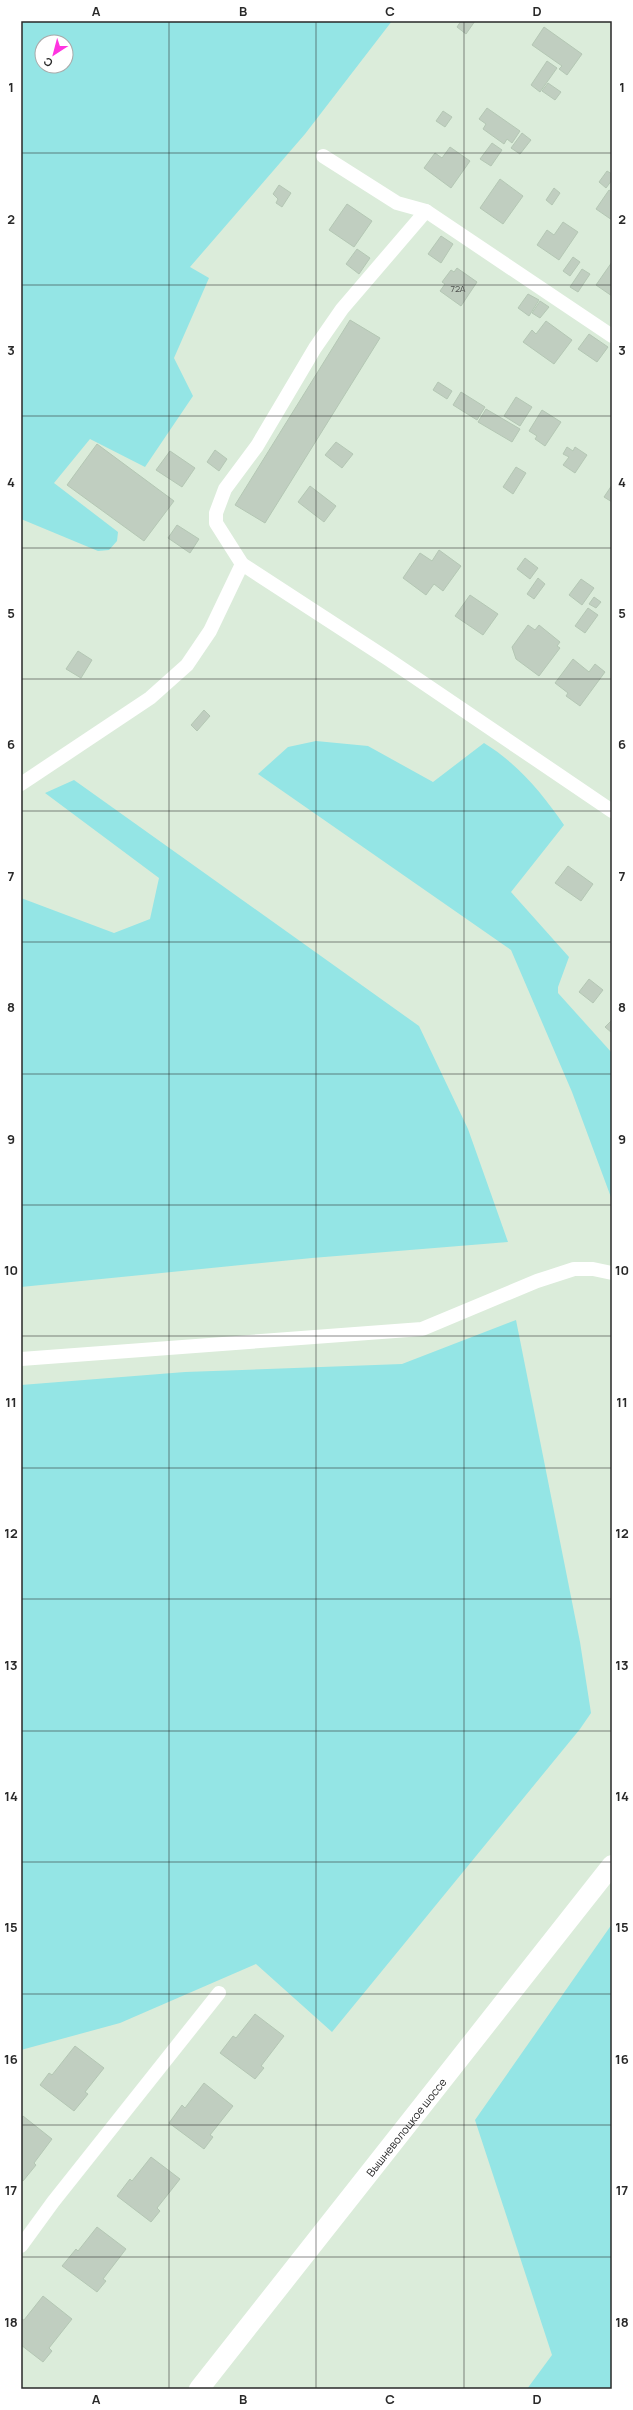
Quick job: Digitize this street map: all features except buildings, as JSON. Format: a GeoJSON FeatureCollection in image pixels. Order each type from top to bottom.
{"type":"FeatureCollection","features":[{"type":"Feature","properties":{"kind":"main road","name":"Вышневолоцкое шоссе"},"geometry":{"type":"LineString","coordinates":[[199,2389],[612,1865]]}},
{"type":"Feature","properties":{"kind":"street"},"geometry":{"type":"LineString","coordinates":[[323,156],[397,203],[426,211],[612,336]]}},
{"type":"Feature","properties":{"kind":"street"},"geometry":{"type":"LineString","coordinates":[[426,211],[342,309],[315,348],[257,446],[225,489],[216,513],[216,522],[242,564],[395,663],[612,811]]}},
{"type":"Feature","properties":{"kind":"street"},"geometry":{"type":"LineString","coordinates":[[21,784],[150,698],[187,665],[210,631],[242,564]]}},
{"type":"Feature","properties":{"kind":"street"},"geometry":{"type":"LineString","coordinates":[[21,1359],[422,1329],[536,1280],[574,1269],[593,1269],[612,1273]]}},
{"type":"Feature","properties":{"kind":"street"},"geometry":{"type":"LineString","coordinates":[[21,2246],[219,1993]]}},
{"type":"Feature","properties":{"kind":"shaded area"},"geometry":{"type":"Polygon","coordinates":[[[21,21],[392,21],[305,134],[190,267],[209,278],[174,358],[193,396],[145,467],[90,439],[54,483],[118,532],[117,541],[109,550],[98,551],[21,519],[21,21]]]}},
{"type":"Feature","properties":{"kind":"shaded area"},"geometry":{"type":"Polygon","coordinates":[[[316,741],[368,746],[433,782],[484,743],[508,760],[528,780],[564,825],[511,892],[569,957],[558,987],[558,993],[612,1053],[612,1200],[572,1092],[511,950],[258,774],[288,747],[316,741]]]}},
{"type":"Feature","properties":{"kind":"shaded area"},"geometry":{"type":"Polygon","coordinates":[[[74,780],[419,1026],[468,1129],[508,1242],[312,1258],[21,1287],[21,898],[114,933],[150,919],[159,878],[45,793],[74,780]]]}},
{"type":"Feature","properties":{"kind":"shaded area"},"geometry":{"type":"Polygon","coordinates":[[[516,1320],[580,1642],[591,1713],[580,1729],[332,2032],[256,1964],[120,2023],[21,2050],[21,1385],[185,1372],[402,1364],[516,1320]]]}},
{"type":"Feature","properties":{"kind":"shaded area"},"geometry":{"type":"Polygon","coordinates":[[[612,1924],[612,2389],[527,2389],[552,2355],[475,2120],[612,1924]]]}}]}
